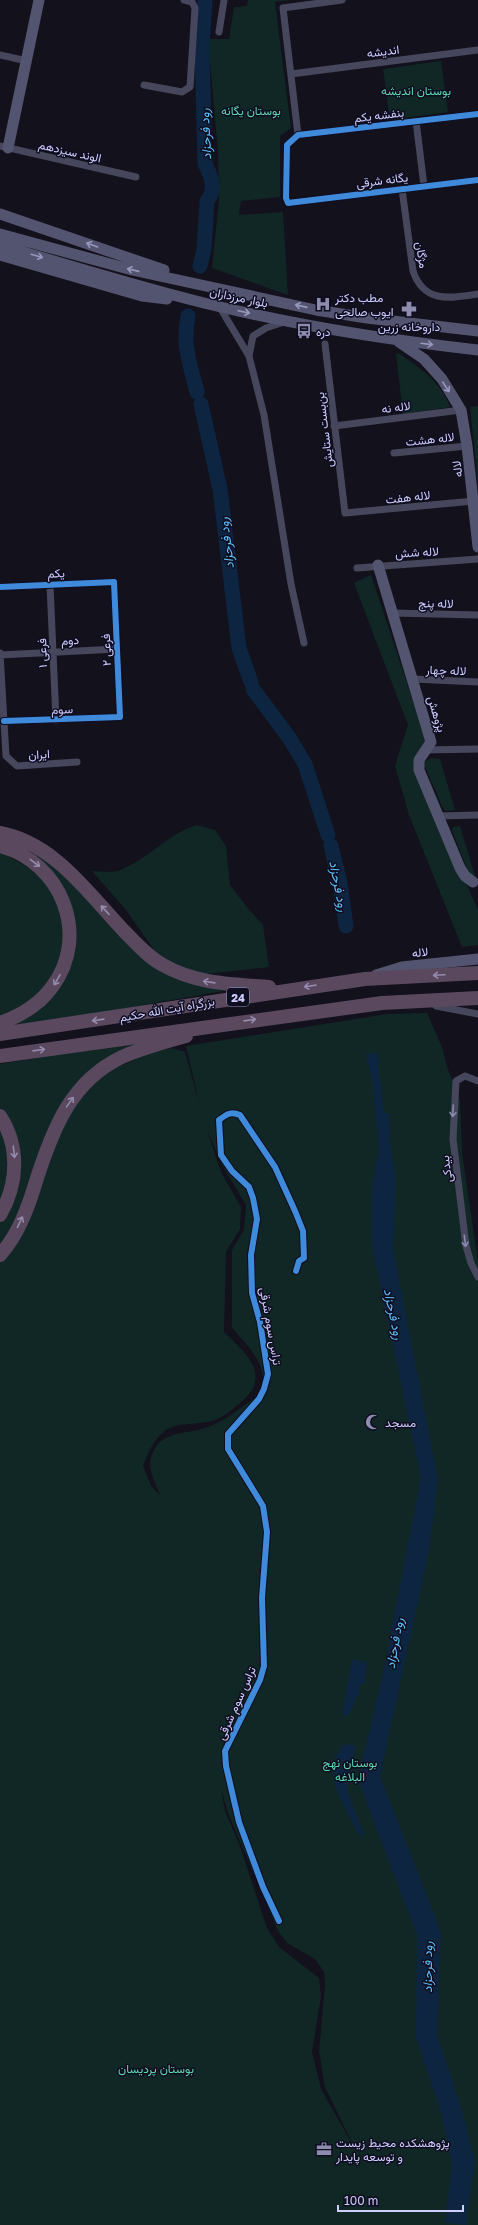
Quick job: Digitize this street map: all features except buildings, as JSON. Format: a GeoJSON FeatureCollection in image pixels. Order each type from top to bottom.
{"type":"FeatureCollection","features":[{"type":"Feature","properties":{"kind":"highway"},"geometry":{"type":"LineString","coordinates":[[0,833],[14,835],[32,842],[49,854],[63,866],[137,945],[162,965],[201,981],[290,989]]}},
{"type":"Feature","properties":{"kind":"highway"},"geometry":{"type":"LineString","coordinates":[[0,846],[25,856],[39,866],[51,879],[62,900],[69,928],[66,961],[52,988],[26,1011],[0,1023]]}},
{"type":"Feature","properties":{"kind":"highway","name":"بزرگراه آیت الله حکیم"},"geometry":{"type":"LineString","coordinates":[[0,1034],[128,1016],[290,989],[365,979],[478,973]]}},
{"type":"Feature","properties":{"kind":"highway","name":"بزرگراه آیت الله حکیم"},"geometry":{"type":"LineString","coordinates":[[0,1056],[224,1023],[382,1003],[478,998]]}},
{"type":"Feature","properties":{"kind":"highway"},"geometry":{"type":"LineString","coordinates":[[0,1255],[9,1243],[26,1211],[54,1130],[80,1089],[107,1066],[121,1058],[224,1023]]}},
{"type":"Feature","properties":{"kind":"highway"},"geometry":{"type":"LineString","coordinates":[[0,1116],[11,1137],[15,1161],[12,1186],[0,1215]]}},
{"type":"Feature","properties":{"kind":"main road"},"geometry":{"type":"LineString","coordinates":[[4,147],[27,61],[39,0]]}},
{"type":"Feature","properties":{"kind":"main road"},"geometry":{"type":"LineString","coordinates":[[0,214],[208,285]]}},
{"type":"Feature","properties":{"kind":"main road","name":"بلوار مرزداران"},"geometry":{"type":"LineString","coordinates":[[0,234],[132,270],[208,285],[324,311],[478,332]]}},
{"type":"Feature","properties":{"kind":"main road","name":"بلوار مرزداران"},"geometry":{"type":"LineString","coordinates":[[0,245],[204,303],[287,321],[398,341],[478,350]]}},
{"type":"Feature","properties":{"kind":"main road"},"geometry":{"type":"LineString","coordinates":[[0,255],[142,296],[204,303]]}},
{"type":"Feature","properties":{"kind":"main road","name":"لاله"},"geometry":{"type":"LineString","coordinates":[[398,341],[424,359],[442,380],[461,410],[474,501],[478,547]]}},
{"type":"Feature","properties":{"kind":"main road","name":"پژوهش"},"geometry":{"type":"LineString","coordinates":[[378,565],[431,742],[419,760],[419,770],[460,868],[465,876],[476,882]]}},
{"type":"Feature","properties":{"kind":"main road","name":"لاله"},"geometry":{"type":"LineString","coordinates":[[365,979],[402,967],[478,959]]}},
{"type":"Feature","properties":{"kind":"street"},"geometry":{"type":"LineString","coordinates":[[144,85],[182,92],[190,87],[195,12],[194,4],[184,0]]}},
{"type":"Feature","properties":{"kind":"street"},"geometry":{"type":"LineString","coordinates":[[219,32],[224,0]]}},
{"type":"Feature","properties":{"kind":"street"},"geometry":{"type":"LineString","coordinates":[[298,135],[283,8],[342,0]]}},
{"type":"Feature","properties":{"kind":"street","name":"اندیشه"},"geometry":{"type":"LineString","coordinates":[[291,74],[478,50]]}},
{"type":"Feature","properties":{"kind":"street"},"geometry":{"type":"LineString","coordinates":[[0,55],[27,61]]}},
{"type":"Feature","properties":{"kind":"street","name":"بنفشه یکم"},"geometry":{"type":"LineString","coordinates":[[298,135],[478,114]]}},
{"type":"Feature","properties":{"kind":"street"},"geometry":{"type":"LineString","coordinates":[[416,121],[424,186]]}},
{"type":"Feature","properties":{"kind":"street","name":"یگانه شرقی"},"geometry":{"type":"LineString","coordinates":[[298,135],[287,145],[286,198],[288,202],[478,180]]}},
{"type":"Feature","properties":{"kind":"street","name":"الوند سیزدهم"},"geometry":{"type":"LineString","coordinates":[[4,147],[136,177]]}},
{"type":"Feature","properties":{"kind":"street","name":"مژگان"},"geometry":{"type":"LineString","coordinates":[[402,189],[413,271],[417,284],[427,292],[439,297],[451,298],[478,294]]}},
{"type":"Feature","properties":{"kind":"street"},"geometry":{"type":"LineString","coordinates":[[219,306],[250,356],[264,415],[291,584],[304,643]]}},
{"type":"Feature","properties":{"kind":"street"},"geometry":{"type":"LineString","coordinates":[[250,356],[253,336],[266,328],[287,321]]}},
{"type":"Feature","properties":{"kind":"street","name":"بن‌بست ستایش"},"geometry":{"type":"LineString","coordinates":[[325,344],[345,513]]}},
{"type":"Feature","properties":{"kind":"street","name":"لاله نه"},"geometry":{"type":"LineString","coordinates":[[334,426],[461,410]]}},
{"type":"Feature","properties":{"kind":"street","name":"لاله هشت"},"geometry":{"type":"LineString","coordinates":[[394,453],[467,446]]}},
{"type":"Feature","properties":{"kind":"street","name":"لاله هفت"},"geometry":{"type":"LineString","coordinates":[[345,513],[474,501]]}},
{"type":"Feature","properties":{"kind":"street","name":"لاله شش"},"geometry":{"type":"LineString","coordinates":[[357,568],[378,565],[478,559]]}},
{"type":"Feature","properties":{"kind":"street","name":"یکم"},"geometry":{"type":"LineString","coordinates":[[0,587],[114,582]]}},
{"type":"Feature","properties":{"kind":"street","name":"فرعی ۲"},"geometry":{"type":"LineString","coordinates":[[114,582],[120,717]]}},
{"type":"Feature","properties":{"kind":"street","name":"فرعی ۱"},"geometry":{"type":"LineString","coordinates":[[50,584],[56,720]]}},
{"type":"Feature","properties":{"kind":"street","name":"لاله پنج"},"geometry":{"type":"LineString","coordinates":[[393,613],[478,615]]}},
{"type":"Feature","properties":{"kind":"street","name":"دوم"},"geometry":{"type":"LineString","coordinates":[[0,654],[117,649]]}},
{"type":"Feature","properties":{"kind":"street"},"geometry":{"type":"LineString","coordinates":[[0,654],[4,721]]}},
{"type":"Feature","properties":{"kind":"street","name":"لاله چهار"},"geometry":{"type":"LineString","coordinates":[[412,680],[478,682]]}},
{"type":"Feature","properties":{"kind":"street","name":"سوم"},"geometry":{"type":"LineString","coordinates":[[4,721],[120,717]]}},
{"type":"Feature","properties":{"kind":"street","name":"ایران"},"geometry":{"type":"LineString","coordinates":[[4,721],[6,756],[17,766],[77,762]]}},
{"type":"Feature","properties":{"kind":"street"},"geometry":{"type":"LineString","coordinates":[[425,750],[478,749]]}},
{"type":"Feature","properties":{"kind":"street"},"geometry":{"type":"LineString","coordinates":[[439,816],[478,815]]}},
{"type":"Feature","properties":{"kind":"street"},"geometry":{"type":"LineString","coordinates":[[382,1003],[428,1005],[478,1014]]}},
{"type":"Feature","properties":{"kind":"street","name":"بیدکی"},"geometry":{"type":"LineString","coordinates":[[478,1081],[470,1077],[463,1077],[455,1083],[453,1138],[466,1246],[471,1263],[478,1277]]}},
{"type":"Feature","properties":{"kind":"green space","name":"بوستان یگانه"},"geometry":{"type":"Polygon","coordinates":[[[248,0],[290,0],[275,2],[291,128],[280,136],[280,197],[241,201],[239,215],[283,212],[288,295],[212,268],[219,200],[218,152],[208,39],[229,39],[234,7],[247,6],[248,0]]]}},
{"type":"Feature","properties":{"kind":"green space","name":"بوستان اندیشه"},"geometry":{"type":"Polygon","coordinates":[[[441,61],[448,112],[390,120],[383,69],[441,61]]]}},
{"type":"Feature","properties":{"kind":"green space"},"geometry":{"type":"Polygon","coordinates":[[[396,354],[400,354],[430,377],[442,391],[450,407],[403,414],[396,354]]]}},
{"type":"Feature","properties":{"kind":"green space"},"geometry":{"type":"Polygon","coordinates":[[[478,406],[478,483],[470,407],[478,406]]]}},
{"type":"Feature","properties":{"kind":"green space"},"geometry":{"type":"Polygon","coordinates":[[[371,575],[426,740],[416,771],[478,910],[478,945],[462,947],[409,815],[395,766],[408,725],[354,583],[371,575]]]}},
{"type":"Feature","properties":{"kind":"green space"},"geometry":{"type":"Polygon","coordinates":[[[432,758],[440,759],[455,810],[445,811],[442,806],[423,762],[432,758]]]}},
{"type":"Feature","properties":{"kind":"green space"},"geometry":{"type":"Polygon","coordinates":[[[197,825],[215,830],[226,846],[230,885],[263,925],[269,967],[197,975],[159,957],[126,910],[92,871],[117,871],[138,861],[176,834],[197,825]]]}},
{"type":"Feature","properties":{"kind":"green space"},"geometry":{"type":"Polygon","coordinates":[[[460,826],[475,876],[469,874],[452,830],[453,827],[460,826]]]}},
{"type":"Feature","properties":{"kind":"green space"},"geometry":{"type":"Polygon","coordinates":[[[10,839],[42,853],[141,954],[235,989],[0,1030],[54,992],[70,906],[10,839]]]}},
{"type":"Feature","properties":{"kind":"green space"},"geometry":{"type":"Polygon","coordinates":[[[0,851],[47,879],[63,920],[63,951],[51,981],[33,1000],[0,1019],[0,851]]]}},
{"type":"Feature","properties":{"kind":"green space"},"geometry":{"type":"Polygon","coordinates":[[[427,1013],[442,1047],[447,1067],[460,1099],[462,1153],[478,1262],[478,2225],[0,2225],[0,1261],[62,1123],[91,1086],[111,1070],[153,1052],[172,1048],[185,1052],[200,1106],[186,1046],[387,1014],[427,1013]],[[207,1130],[221,1172],[241,1207],[240,1229],[226,1252],[224,1332],[248,1357],[256,1374],[255,1384],[250,1393],[240,1403],[223,1416],[211,1421],[178,1425],[166,1430],[158,1437],[149,1451],[143,1466],[151,1486],[160,1495],[150,1467],[151,1456],[158,1444],[163,1439],[170,1436],[205,1428],[229,1416],[256,1396],[261,1387],[263,1378],[257,1359],[245,1342],[232,1328],[232,1250],[244,1230],[246,1205],[222,1165],[207,1130]],[[221,1789],[225,1811],[240,1846],[267,1928],[279,1947],[319,1978],[321,1996],[312,2052],[321,2089],[355,2149],[325,2087],[319,2052],[325,1985],[324,1972],[315,1959],[287,1943],[278,1931],[228,1813],[221,1789]]]}},
{"type":"Feature","properties":{"kind":"green space"},"geometry":{"type":"Polygon","coordinates":[[[155,1038],[84,1078],[22,1208],[0,1247],[0,1223],[15,1191],[0,1110],[0,1064],[155,1038]]]}},
{"type":"Feature","properties":{"kind":"green space"},"geometry":{"type":"Polygon","coordinates":[[[0,1125],[10,1166],[0,1204],[0,1125]]]}},
{"type":"Feature","properties":{"kind":"water"},"geometry":{"type":"Polygon","coordinates":[[[377,1052],[384,1113],[389,1113],[390,1142],[396,1181],[393,1249],[438,1480],[429,1551],[380,1776],[441,1932],[437,2034],[463,2114],[475,2161],[466,2225],[445,2223],[452,2165],[442,2115],[416,2038],[417,1935],[358,1780],[384,1668],[421,1478],[372,1245],[372,1187],[379,1148],[373,1084],[366,1055],[377,1052]]]}},
{"type":"Feature","properties":{"kind":"water"},"geometry":{"type":"Polygon","coordinates":[[[352,1659],[367,1663],[364,1684],[360,1685],[359,1695],[351,1711],[342,1717],[352,1659]]]}},
{"type":"Feature","properties":{"kind":"water"},"geometry":{"type":"Polygon","coordinates":[[[344,1744],[356,1745],[347,1789],[364,1835],[362,1837],[357,1832],[341,1801],[334,1782],[334,1762],[337,1753],[344,1744]]]}},
{"type":"Feature","properties":{"kind":"waterway","name":"رود فرحزاد"},"geometry":{"type":"LineString","coordinates":[[200,266],[204,249],[207,201],[212,192],[212,182],[205,164],[202,48],[205,0]]}},
{"type":"Feature","properties":{"kind":"waterway","name":"رود فرحزاد"},"geometry":{"type":"LineString","coordinates":[[188,316],[186,327],[186,346],[197,392]]}},
{"type":"Feature","properties":{"kind":"waterway","name":"رود فرحزاد"},"geometry":{"type":"LineString","coordinates":[[201,404],[220,489],[239,648],[251,682]]}},
{"type":"Feature","properties":{"kind":"waterway","name":"رود فرحزاد"},"geometry":{"type":"LineString","coordinates":[[253,689],[290,739],[305,764],[328,835]]}},
{"type":"Feature","properties":{"kind":"waterway","name":"رود فرحزاد"},"geometry":{"type":"LineString","coordinates":[[331,846],[340,883],[346,926]]}},
{"type":"Feature","properties":{"kind":"cycle path"},"geometry":{"type":"LineString","coordinates":[[478,114],[298,135],[287,145],[286,198],[288,203],[478,180]]}},
{"type":"Feature","properties":{"kind":"cycle path"},"geometry":{"type":"LineString","coordinates":[[0,587],[114,582],[120,717],[4,721]]}},
{"type":"Feature","properties":{"kind":"cycle path","name":"تراس سوم شرقی"},"geometry":{"type":"LineString","coordinates":[[279,1921],[263,1887],[239,1822],[226,1766],[225,1751],[260,1680],[264,1666],[262,1598],[267,1532],[263,1506],[228,1449],[228,1434],[259,1399],[264,1389],[268,1374],[260,1322],[252,1293],[251,1255],[257,1219],[253,1198],[249,1187],[232,1171],[221,1155],[219,1120],[227,1115],[232,1113],[240,1115],[275,1167],[295,1211],[303,1231],[304,1258],[299,1261],[296,1271]]}},
{"type":"Feature","properties":{"kind":"place","name":"مطب دکتر ایوب صالحی"},"geometry":{"type":"Point","coordinates":[323,304]}},
{"type":"Feature","properties":{"kind":"place","name":"داروخانه زرین"},"geometry":{"type":"Point","coordinates":[409,309]}},
{"type":"Feature","properties":{"kind":"place","name":"دره"},"geometry":{"type":"Point","coordinates":[304,331]}},
{"type":"Feature","properties":{"kind":"place","name":"مسجد"},"geometry":{"type":"Point","coordinates":[373,1422]}},
{"type":"Feature","properties":{"kind":"place","name":"پژوهشکده محیط زیست و توسعه پایدار"},"geometry":{"type":"Point","coordinates":[324,2149]}},
{"type":"Feature","properties":{"kind":"park label","name":"بوستان نهج البلاغه"},"geometry":{"type":"Point","coordinates":[350,1769]}},
{"type":"Feature","properties":{"kind":"park label","name":"بوستان پردیسان"},"geometry":{"type":"Point","coordinates":[156,2068]}}]}
